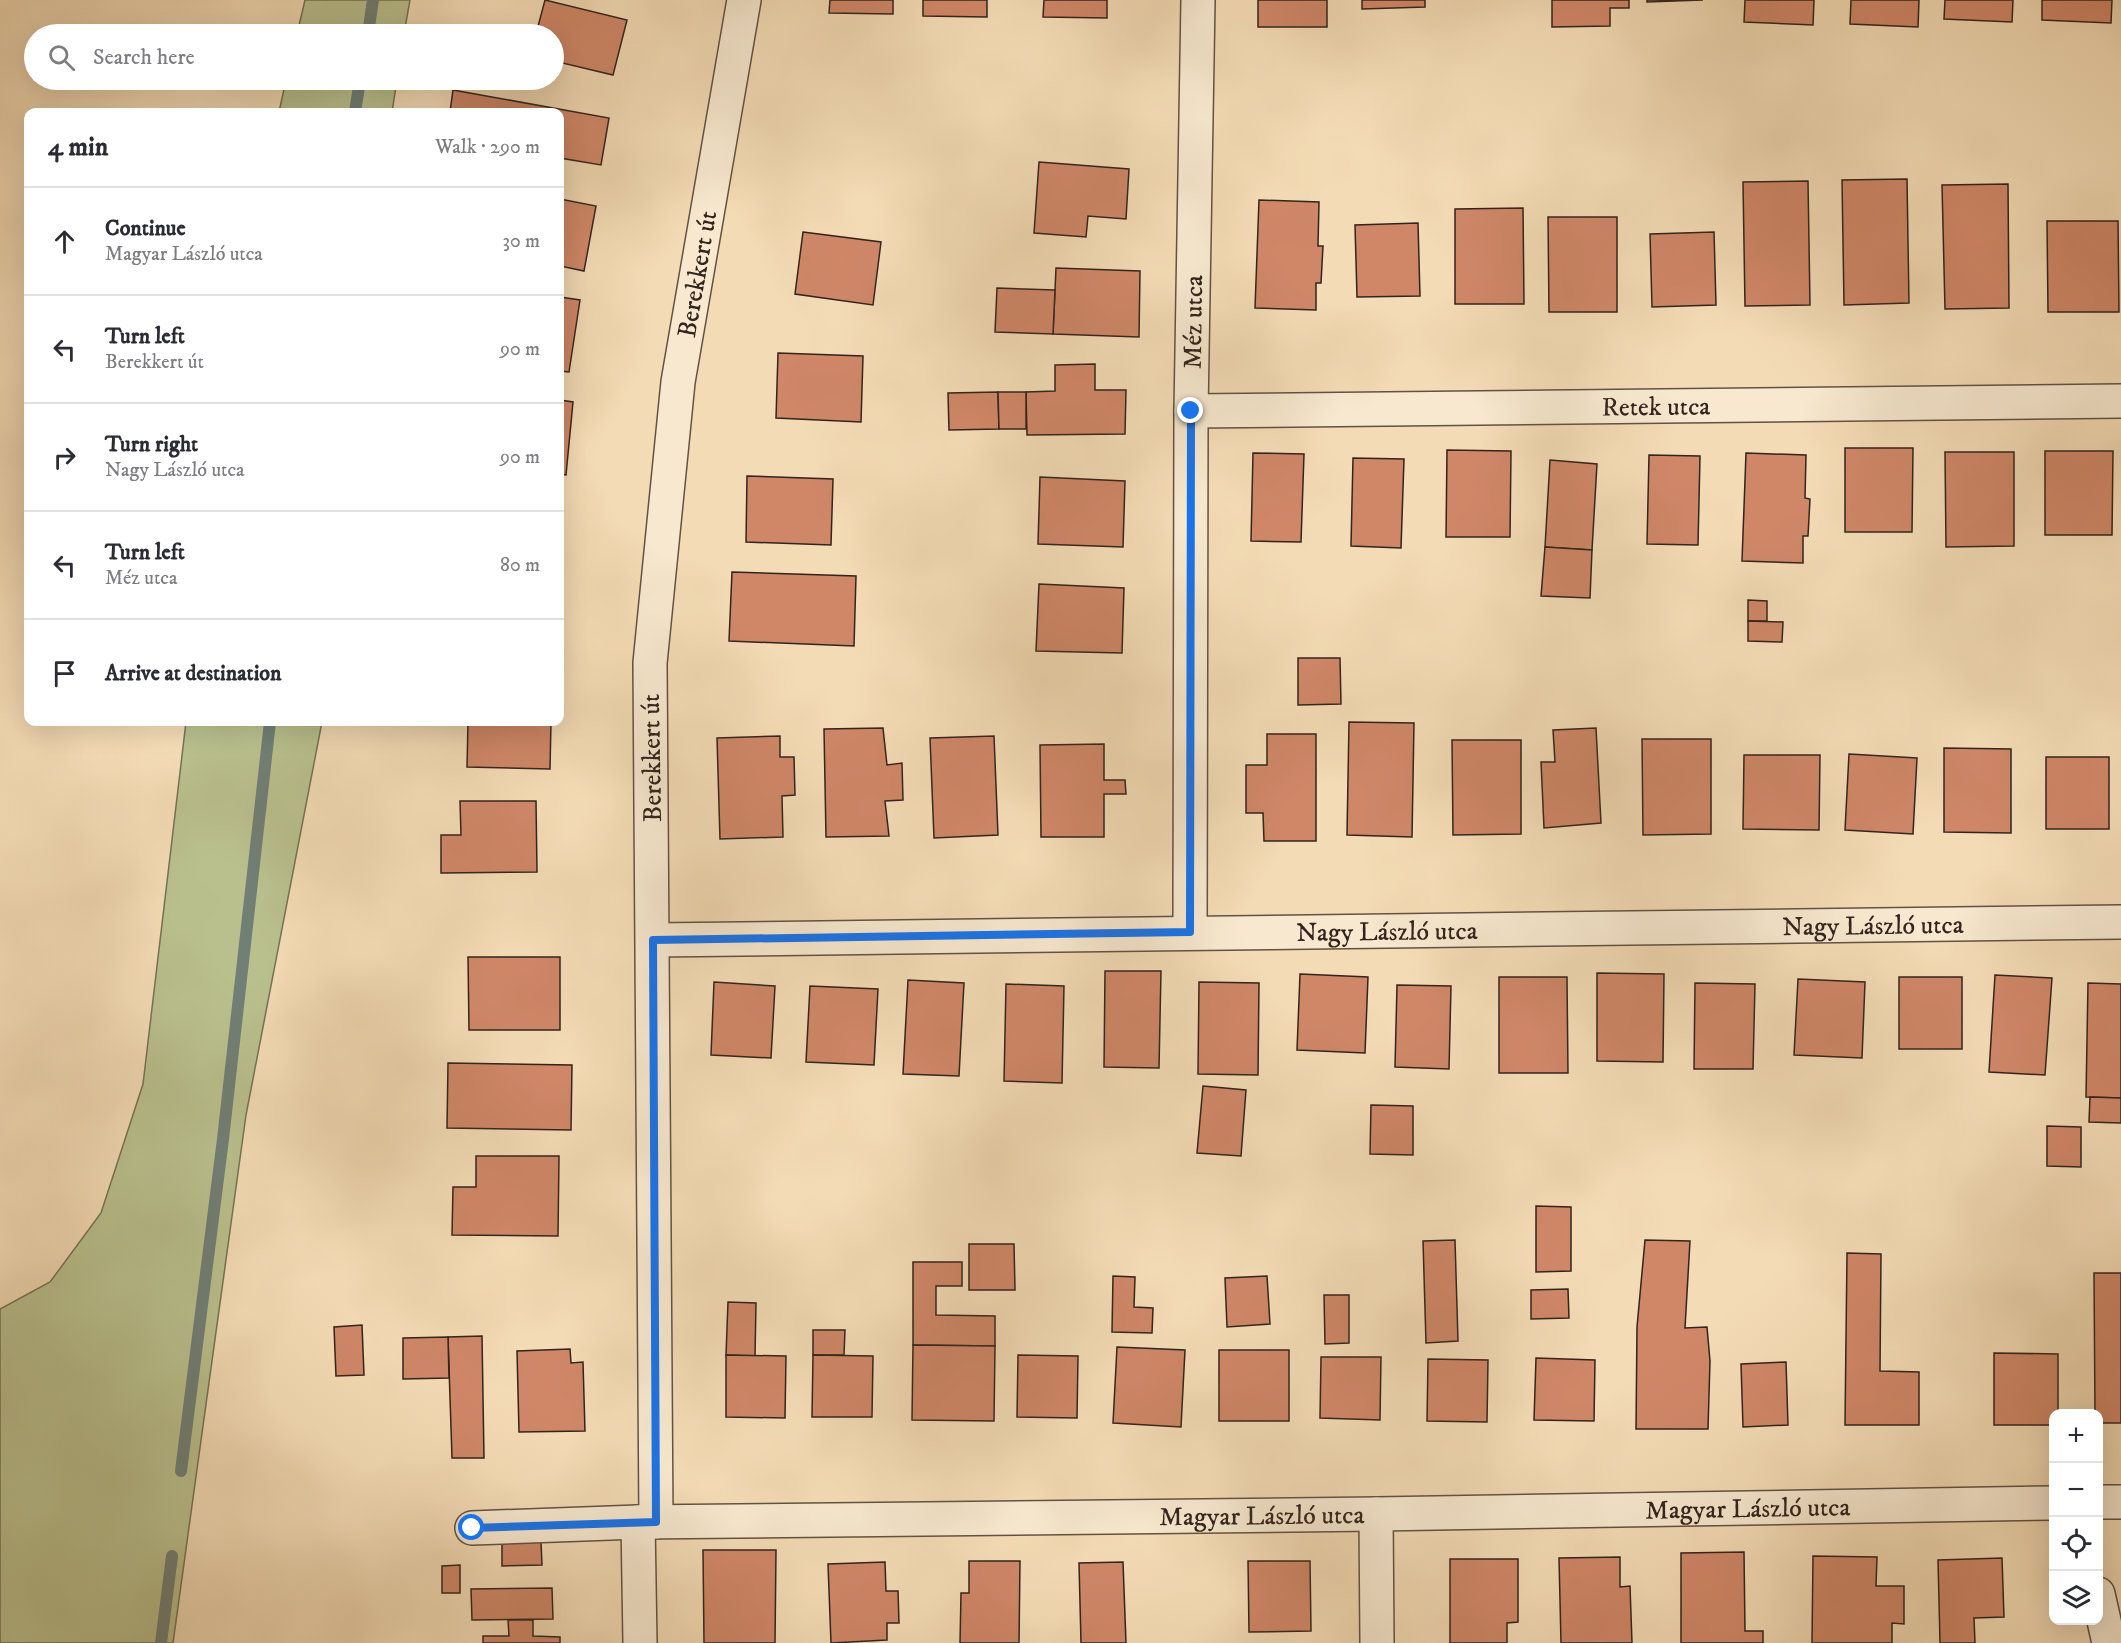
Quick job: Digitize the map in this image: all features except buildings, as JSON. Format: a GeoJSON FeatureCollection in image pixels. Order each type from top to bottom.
{"type":"FeatureCollection","features":[{"type":"Feature","properties":{"kind":"street","name":"Berekkert út"},"geometry":{"type":"LineString","coordinates":[[640,1643],[647,1522],[653,940],[650,663],[678,382],[744,0]]}},
{"type":"Feature","properties":{"kind":"street","name":"Méz utca"},"geometry":{"type":"LineString","coordinates":[[1190,932],[1191,411],[1198,0]]}},
{"type":"Feature","properties":{"kind":"street","name":"Retek utca"},"geometry":{"type":"LineString","coordinates":[[1191,411],[2121,401]]}},
{"type":"Feature","properties":{"kind":"street","name":"Nagy László utca"},"geometry":{"type":"LineString","coordinates":[[653,940],[2121,922]]}},
{"type":"Feature","properties":{"kind":"street"},"geometry":{"type":"LineString","coordinates":[[2103,1502],[2121,1502]]}},
{"type":"Feature","properties":{"kind":"street","name":"Magyar László utca"},"geometry":{"type":"LineString","coordinates":[[472,1528],[647,1522],[1376,1514],[2049,1503]]}},
{"type":"Feature","properties":{"kind":"street"},"geometry":{"type":"LineString","coordinates":[[1376,1514],[1377,1643]]}},
{"type":"Feature","properties":{"kind":"street"},"geometry":{"type":"LineString","coordinates":[[2103,1616],[2109,1643]]}},
{"type":"Feature","properties":{"kind":"green space"},"geometry":{"type":"Polygon","coordinates":[[[305,0],[410,0],[406,24],[299,24],[305,0]]]}},
{"type":"Feature","properties":{"kind":"green space"},"geometry":{"type":"Polygon","coordinates":[[[284,90],[395,90],[393,108],[280,108],[284,90]]]}},
{"type":"Feature","properties":{"kind":"green space"},"geometry":{"type":"Polygon","coordinates":[[[186,726],[321,726],[246,1115],[173,1643],[0,1643],[0,1309],[50,1282],[101,1213],[143,1084],[186,726]]]}},
{"type":"Feature","properties":{"kind":"waterway"},"geometry":{"type":"LineString","coordinates":[[369,24],[373,0]]}},
{"type":"Feature","properties":{"kind":"waterway"},"geometry":{"type":"LineString","coordinates":[[356,108],[358,90]]}},
{"type":"Feature","properties":{"kind":"waterway"},"geometry":{"type":"LineString","coordinates":[[181,1471],[223,1139],[270,726]]}},
{"type":"Feature","properties":{"kind":"waterway"},"geometry":{"type":"LineString","coordinates":[[161,1643],[172,1556]]}},
{"type":"Feature","properties":{"kind":"route"},"geometry":{"type":"LineString","coordinates":[[472,1528],[656,1522],[653,940],[1190,932],[1191,411]]}}]}
